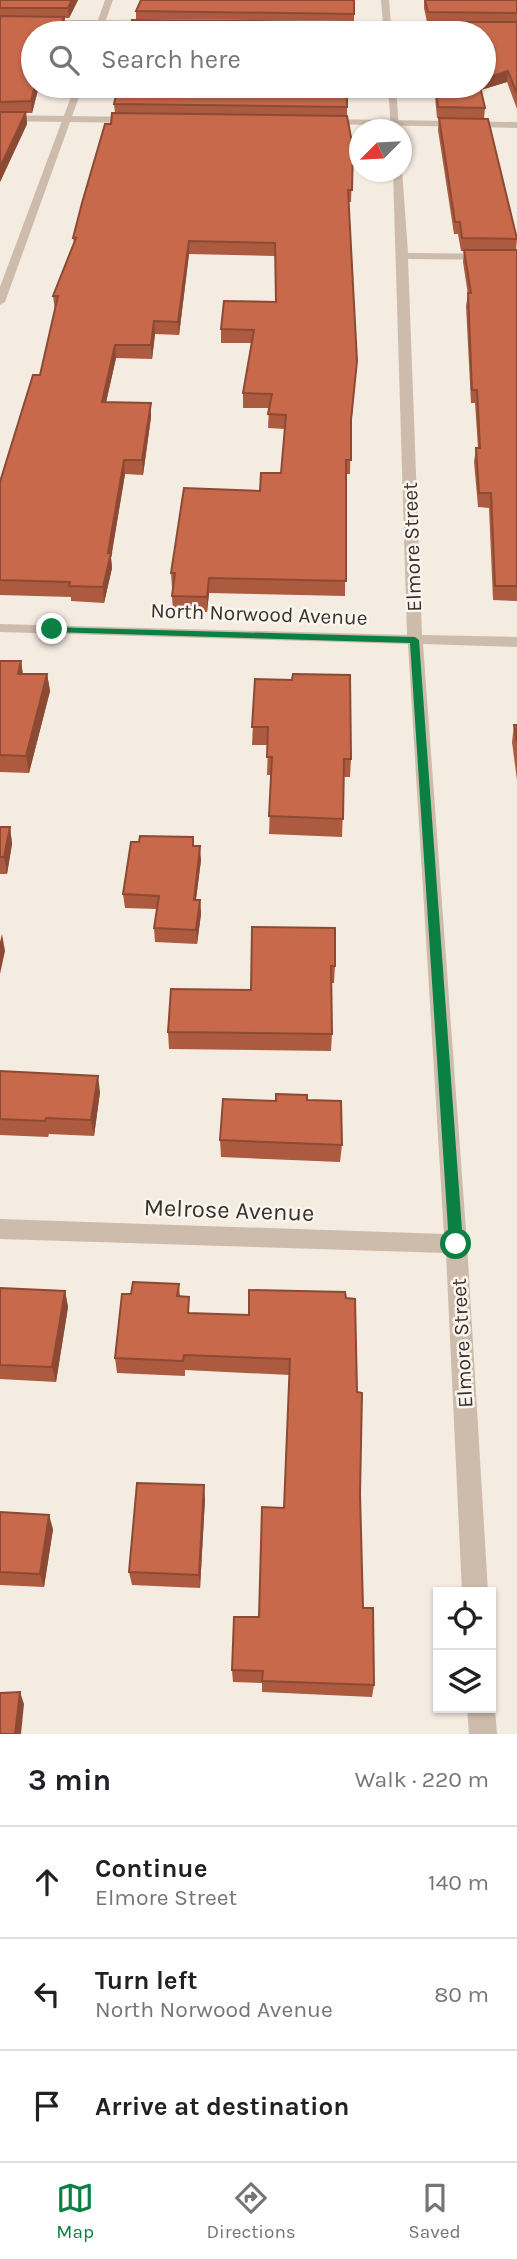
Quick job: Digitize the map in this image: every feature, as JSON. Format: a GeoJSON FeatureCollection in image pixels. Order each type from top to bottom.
{"type":"FeatureCollection","features":[{"type":"Feature","properties":{"kind":"street"},"geometry":{"type":"LineString","coordinates":[[102,21],[110,0]]}},
{"type":"Feature","properties":{"kind":"street"},"geometry":{"type":"LineString","coordinates":[[385,0],[386,21]]}},
{"type":"Feature","properties":{"kind":"street"},"geometry":{"type":"LineString","coordinates":[[0,22],[21,22]]}},
{"type":"Feature","properties":{"kind":"street"},"geometry":{"type":"LineString","coordinates":[[0,302],[75,98]]}},
{"type":"Feature","properties":{"kind":"street"},"geometry":{"type":"LineString","coordinates":[[393,98],[394,119]]}},
{"type":"Feature","properties":{"kind":"street"},"geometry":{"type":"LineString","coordinates":[[0,118],[150,120]]}},
{"type":"Feature","properties":{"kind":"street"},"geometry":{"type":"LineString","coordinates":[[309,122],[349,124]]}},
{"type":"Feature","properties":{"kind":"street"},"geometry":{"type":"LineString","coordinates":[[412,126],[517,125]]}},
{"type":"Feature","properties":{"kind":"street","name":"Elmore Street"},"geometry":{"type":"LineString","coordinates":[[399,182],[415,640],[456,1244],[475,1587]]}},
{"type":"Feature","properties":{"kind":"street"},"geometry":{"type":"LineString","coordinates":[[403,256],[517,257]]}},
{"type":"Feature","properties":{"kind":"street","name":"North Norwood Avenue"},"geometry":{"type":"LineString","coordinates":[[0,628],[517,642]]}},
{"type":"Feature","properties":{"kind":"street","name":"Melrose Avenue"},"geometry":{"type":"LineString","coordinates":[[0,1229],[456,1244]]}},
{"type":"Feature","properties":{"kind":"street"},"geometry":{"type":"LineString","coordinates":[[481,1713],[483,1734]]}},
{"type":"Feature","properties":{"kind":"building"},"geometry":{"type":"Polygon","coordinates":[[[0,0],[72,0],[68,8],[0,8],[0,0]]]}},
{"type":"Feature","properties":{"kind":"building"},"geometry":{"type":"Polygon","coordinates":[[[141,0],[354,0],[354,14],[136,11],[141,0]]]}},
{"type":"Feature","properties":{"kind":"building"},"geometry":{"type":"Polygon","coordinates":[[[425,0],[517,0],[517,13],[428,12],[425,0]]]}},
{"type":"Feature","properties":{"kind":"building"},"geometry":{"type":"Polygon","coordinates":[[[0,16],[64,17],[62,21],[21,21],[21,98],[32,98],[31,101],[0,102],[0,16]]]}},
{"type":"Feature","properties":{"kind":"building"},"geometry":{"type":"Polygon","coordinates":[[[132,20],[243,21],[132,21],[132,20]]]}},
{"type":"Feature","properties":{"kind":"building"},"geometry":{"type":"Polygon","coordinates":[[[496,22],[517,22],[517,94],[508,71],[496,75],[496,22]]]}},
{"type":"Feature","properties":{"kind":"building"},"geometry":{"type":"Polygon","coordinates":[[[115,98],[347,98],[347,107],[114,104],[115,98]]]}},
{"type":"Feature","properties":{"kind":"building"},"geometry":{"type":"Polygon","coordinates":[[[437,98],[483,98],[485,108],[438,107],[437,98]]]}},
{"type":"Feature","properties":{"kind":"building"},"geometry":{"type":"Polygon","coordinates":[[[0,112],[26,112],[0,167],[0,112]]]}},
{"type":"Feature","properties":{"kind":"building"},"geometry":{"type":"Polygon","coordinates":[[[112,113],[347,116],[349,182],[352,182],[352,190],[348,190],[357,361],[351,420],[351,460],[346,460],[346,581],[209,578],[207,597],[172,596],[175,573],[171,573],[184,488],[260,491],[261,473],[281,473],[286,415],[268,414],[272,394],[243,393],[254,330],[221,329],[224,301],[276,302],[275,243],[189,241],[178,322],[154,321],[151,345],[115,345],[102,402],[151,403],[142,460],[124,460],[108,553],[111,553],[103,587],[69,586],[70,582],[0,580],[0,482],[33,375],[40,375],[58,296],[53,296],[76,238],[73,238],[105,124],[111,124],[112,113]]]}},
{"type":"Feature","properties":{"kind":"building"},"geometry":{"type":"Polygon","coordinates":[[[439,118],[488,119],[517,239],[462,238],[460,222],[455,222],[439,118]]]}},
{"type":"Feature","properties":{"kind":"building"},"geometry":{"type":"Polygon","coordinates":[[[464,250],[517,250],[517,586],[495,586],[491,493],[479,493],[476,448],[480,448],[477,390],[472,390],[468,293],[471,293],[464,250]]]}},
{"type":"Feature","properties":{"kind":"building"},"geometry":{"type":"Polygon","coordinates":[[[0,661],[21,661],[18,674],[47,674],[26,756],[0,755],[0,661]]]}},
{"type":"Feature","properties":{"kind":"building"},"geometry":{"type":"Polygon","coordinates":[[[293,674],[350,675],[351,759],[344,759],[343,819],[269,816],[272,757],[267,757],[268,727],[252,727],[255,679],[292,680],[293,674]]]}},
{"type":"Feature","properties":{"kind":"building"},"geometry":{"type":"Polygon","coordinates":[[[0,827],[10,827],[4,857],[0,857],[0,827]]]}},
{"type":"Feature","properties":{"kind":"building"},"geometry":{"type":"Polygon","coordinates":[[[140,836],[193,837],[193,846],[200,846],[194,900],[200,900],[196,930],[154,928],[159,896],[123,894],[131,842],[139,842],[140,836]]]}},
{"type":"Feature","properties":{"kind":"building"},"geometry":{"type":"Polygon","coordinates":[[[252,927],[335,928],[335,966],[331,966],[332,1034],[168,1032],[171,989],[251,990],[252,927]]]}},
{"type":"Feature","properties":{"kind":"building"},"geometry":{"type":"Polygon","coordinates":[[[0,1071],[98,1076],[91,1120],[0,1119],[0,1071]]]}},
{"type":"Feature","properties":{"kind":"building"},"geometry":{"type":"Polygon","coordinates":[[[276,1094],[307,1095],[307,1100],[341,1101],[342,1145],[220,1140],[223,1099],[276,1101],[276,1094]]]}},
{"type":"Feature","properties":{"kind":"building"},"geometry":{"type":"Polygon","coordinates":[[[133,1282],[179,1284],[177,1296],[189,1297],[188,1313],[249,1315],[249,1290],[345,1292],[346,1298],[355,1299],[357,1392],[362,1393],[360,1494],[363,1608],[373,1608],[374,1685],[262,1681],[263,1671],[232,1670],[234,1617],[259,1617],[262,1507],[284,1508],[290,1359],[184,1355],[183,1361],[115,1358],[122,1294],[131,1294],[133,1282]]]}},
{"type":"Feature","properties":{"kind":"building"},"geometry":{"type":"Polygon","coordinates":[[[0,1288],[65,1291],[52,1367],[0,1365],[0,1288]]]}},
{"type":"Feature","properties":{"kind":"building"},"geometry":{"type":"Polygon","coordinates":[[[137,1483],[204,1485],[199,1575],[129,1572],[137,1483]]]}},
{"type":"Feature","properties":{"kind":"building"},"geometry":{"type":"Polygon","coordinates":[[[0,1512],[49,1515],[40,1574],[0,1572],[0,1512]]]}},
{"type":"Feature","properties":{"kind":"building"},"geometry":{"type":"Polygon","coordinates":[[[20,1692],[15,1734],[0,1734],[0,1693],[20,1692]]]}},
{"type":"Feature","properties":{"kind":"route"},"geometry":{"type":"LineString","coordinates":[[52,629],[415,640],[456,1244]]}}]}
